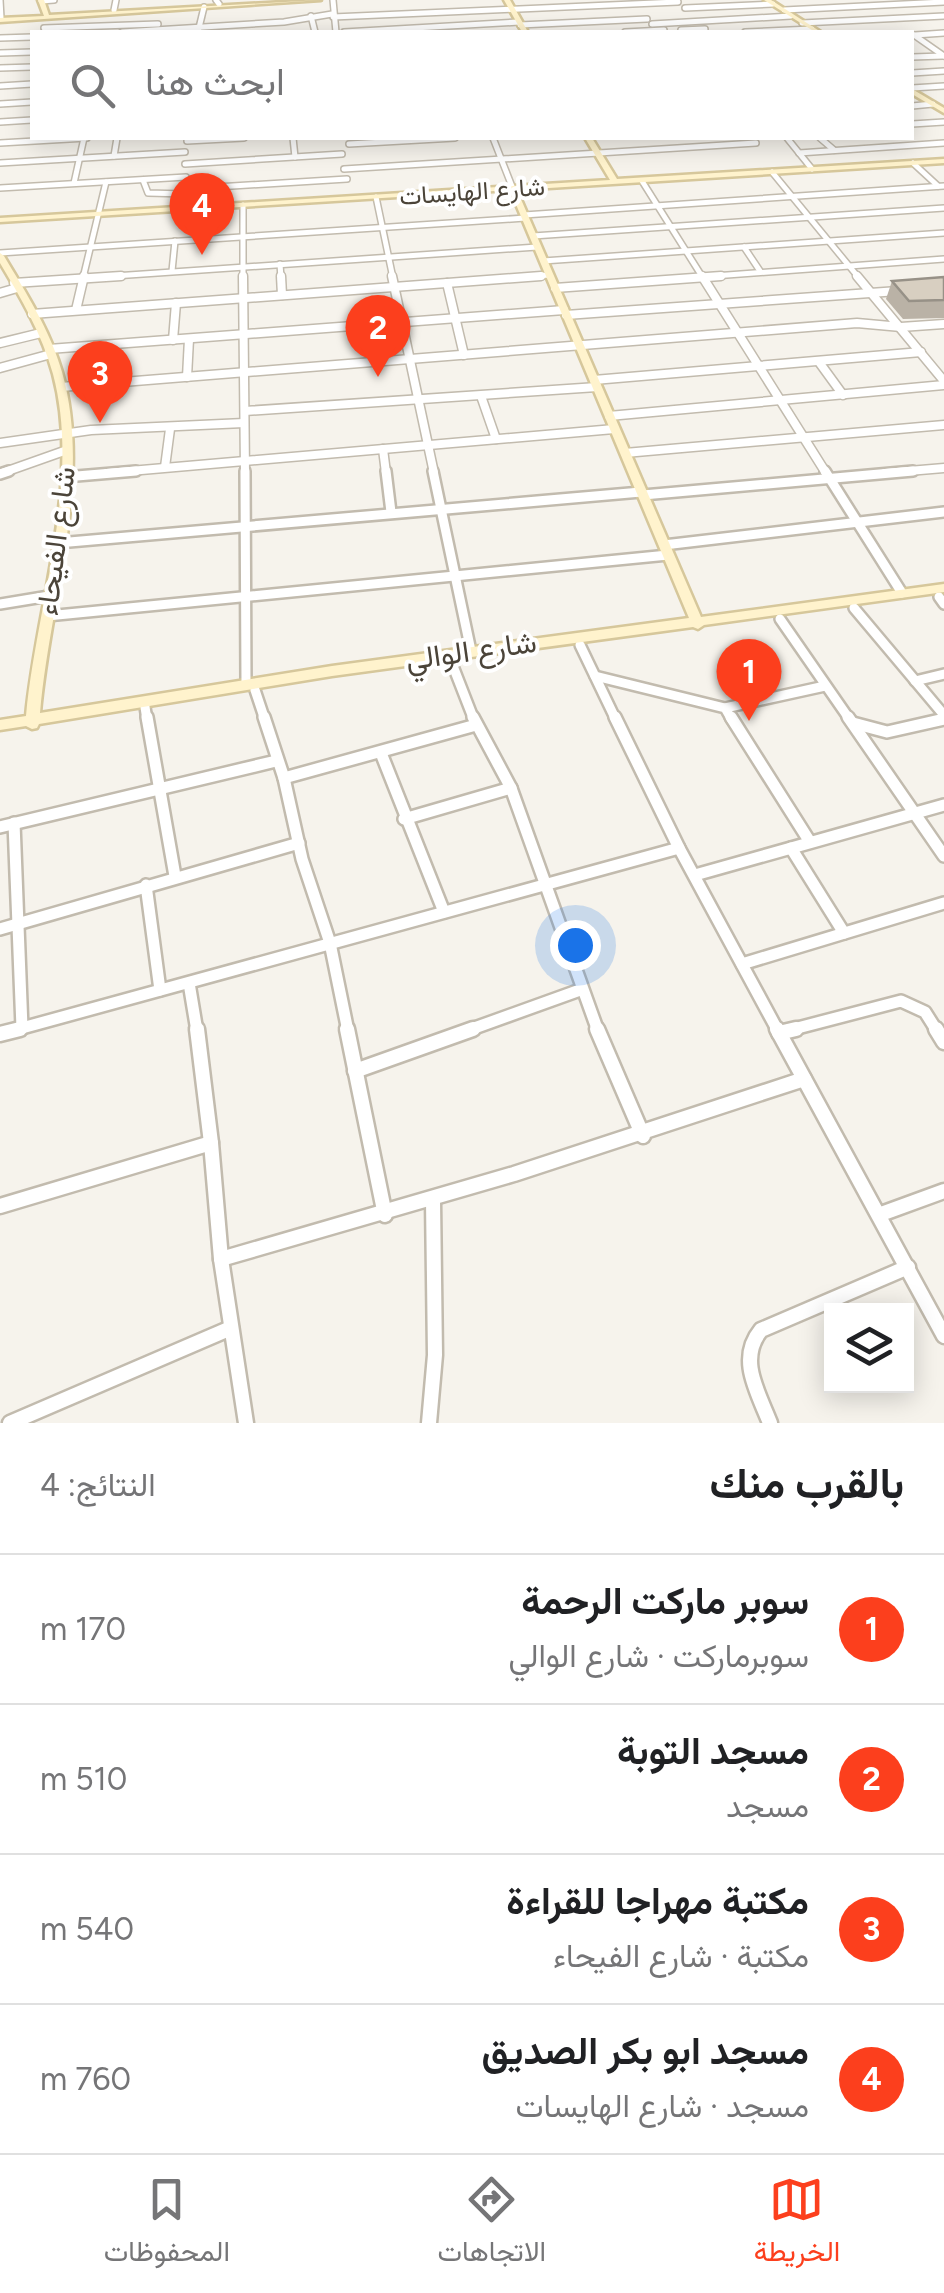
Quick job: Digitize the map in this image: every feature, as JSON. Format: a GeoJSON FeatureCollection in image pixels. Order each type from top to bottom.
{"type":"FeatureCollection","features":[{"type":"Feature","properties":{"kind":"street"},"geometry":{"type":"LineString","coordinates":[[0,0],[0,19],[289,1]]}},
{"type":"Feature","properties":{"kind":"street"},"geometry":{"type":"LineString","coordinates":[[49,16],[41,1],[54,0]]}},
{"type":"Feature","properties":{"kind":"street"},"geometry":{"type":"LineString","coordinates":[[114,10],[116,0]]}},
{"type":"Feature","properties":{"kind":"street"},"geometry":{"type":"LineString","coordinates":[[49,16],[218,2],[318,0]]}},
{"type":"Feature","properties":{"kind":"street"},"geometry":{"type":"LineString","coordinates":[[333,0],[336,30]]}},
{"type":"Feature","properties":{"kind":"street"},"geometry":{"type":"LineString","coordinates":[[438,0],[444,23]]}},
{"type":"Feature","properties":{"kind":"street"},"geometry":{"type":"LineString","coordinates":[[507,0],[524,30]]}},
{"type":"Feature","properties":{"kind":"street"},"geometry":{"type":"LineString","coordinates":[[49,16],[43,30],[198,28],[287,22],[312,16],[444,23],[517,18],[634,2],[677,1],[706,30]]}},
{"type":"Feature","properties":{"kind":"street"},"geometry":{"type":"LineString","coordinates":[[634,2],[657,30]]}},
{"type":"Feature","properties":{"kind":"street"},"geometry":{"type":"LineString","coordinates":[[685,8],[770,2],[813,30]]}},
{"type":"Feature","properties":{"kind":"street"},"geometry":{"type":"LineString","coordinates":[[921,2],[944,17]]}},
{"type":"Feature","properties":{"kind":"street"},"geometry":{"type":"LineString","coordinates":[[784,10],[944,2]]}},
{"type":"Feature","properties":{"kind":"street"},"geometry":{"type":"LineString","coordinates":[[198,28],[204,7]]}},
{"type":"Feature","properties":{"kind":"street"},"geometry":{"type":"LineString","coordinates":[[833,8],[850,20]]}},
{"type":"Feature","properties":{"kind":"street"},"geometry":{"type":"LineString","coordinates":[[121,30],[127,12]]}},
{"type":"Feature","properties":{"kind":"street"},"geometry":{"type":"LineString","coordinates":[[312,16],[315,30]]}},
{"type":"Feature","properties":{"kind":"street"},"geometry":{"type":"LineString","coordinates":[[372,30],[479,18],[699,22],[792,16]]}},
{"type":"Feature","properties":{"kind":"street"},"geometry":{"type":"LineString","coordinates":[[802,23],[944,17]]}},
{"type":"Feature","properties":{"kind":"street"},"geometry":{"type":"LineString","coordinates":[[287,22],[288,30]]}},
{"type":"Feature","properties":{"kind":"street"},"geometry":{"type":"LineString","coordinates":[[914,35],[944,33]]}},
{"type":"Feature","properties":{"kind":"street"},"geometry":{"type":"LineString","coordinates":[[914,36],[944,56]]}},
{"type":"Feature","properties":{"kind":"street"},"geometry":{"type":"LineString","coordinates":[[0,38],[30,37]]}},
{"type":"Feature","properties":{"kind":"street"},"geometry":{"type":"LineString","coordinates":[[0,53],[10,38]]}},
{"type":"Feature","properties":{"kind":"street"},"geometry":{"type":"LineString","coordinates":[[0,53],[30,52]]}},
{"type":"Feature","properties":{"kind":"street"},"geometry":{"type":"LineString","coordinates":[[914,57],[944,56]]}},
{"type":"Feature","properties":{"kind":"street"},"geometry":{"type":"LineString","coordinates":[[0,68],[30,64]]}},
{"type":"Feature","properties":{"kind":"street"},"geometry":{"type":"LineString","coordinates":[[22,84],[30,68]]}},
{"type":"Feature","properties":{"kind":"street"},"geometry":{"type":"LineString","coordinates":[[914,73],[944,71]]}},
{"type":"Feature","properties":{"kind":"street"},"geometry":{"type":"LineString","coordinates":[[0,86],[30,84]]}},
{"type":"Feature","properties":{"kind":"street"},"geometry":{"type":"LineString","coordinates":[[914,90],[944,86]]}},
{"type":"Feature","properties":{"kind":"street"},"geometry":{"type":"LineString","coordinates":[[914,91],[944,111]]}},
{"type":"Feature","properties":{"kind":"street"},"geometry":{"type":"LineString","coordinates":[[0,104],[30,102]]}},
{"type":"Feature","properties":{"kind":"street"},"geometry":{"type":"LineString","coordinates":[[914,106],[944,102]]}},
{"type":"Feature","properties":{"kind":"street"},"geometry":{"type":"LineString","coordinates":[[0,122],[30,120]]}},
{"type":"Feature","properties":{"kind":"street"},"geometry":{"type":"LineString","coordinates":[[914,124],[944,122]]}},
{"type":"Feature","properties":{"kind":"street"},"geometry":{"type":"LineString","coordinates":[[0,143],[51,140]]}},
{"type":"Feature","properties":{"kind":"street"},"geometry":{"type":"LineString","coordinates":[[74,183],[84,140]]}},
{"type":"Feature","properties":{"kind":"street"},"geometry":{"type":"LineString","coordinates":[[114,156],[117,140]]}},
{"type":"Feature","properties":{"kind":"street"},"geometry":{"type":"LineString","coordinates":[[185,209],[187,140]]}},
{"type":"Feature","properties":{"kind":"street"},"geometry":{"type":"LineString","coordinates":[[293,140],[295,157]]}},
{"type":"Feature","properties":{"kind":"street"},"geometry":{"type":"LineString","coordinates":[[351,199],[342,154],[349,141],[414,140]]}},
{"type":"Feature","properties":{"kind":"street"},"geometry":{"type":"LineString","coordinates":[[494,140],[698,625]]}},
{"type":"Feature","properties":{"kind":"street"},"geometry":{"type":"LineString","coordinates":[[590,140],[615,182]]}},
{"type":"Feature","properties":{"kind":"street"},"geometry":{"type":"LineString","coordinates":[[721,140],[725,145]]}},
{"type":"Feature","properties":{"kind":"street"},"geometry":{"type":"LineString","coordinates":[[789,140],[812,169]]}},
{"type":"Feature","properties":{"kind":"street"},"geometry":{"type":"LineString","coordinates":[[822,140],[834,150]]}},
{"type":"Feature","properties":{"kind":"street"},"geometry":{"type":"LineString","coordinates":[[394,141],[398,165]]}},
{"type":"Feature","properties":{"kind":"street"},"geometry":{"type":"LineString","coordinates":[[344,169],[756,143]]}},
{"type":"Feature","properties":{"kind":"street"},"geometry":{"type":"LineString","coordinates":[[799,152],[944,143]]}},
{"type":"Feature","properties":{"kind":"street"},"geometry":{"type":"LineString","coordinates":[[0,162],[185,152]]}},
{"type":"Feature","properties":{"kind":"street"},"geometry":{"type":"LineString","coordinates":[[186,164],[342,154]]}},
{"type":"Feature","properties":{"kind":"street","name":"شارع الهايسات"},"geometry":{"type":"LineString","coordinates":[[0,220],[944,161]]}},
{"type":"Feature","properties":{"kind":"street"},"geometry":{"type":"LineString","coordinates":[[913,163],[942,188]]}},
{"type":"Feature","properties":{"kind":"street"},"geometry":{"type":"LineString","coordinates":[[609,416],[944,383],[772,172]]}},
{"type":"Feature","properties":{"kind":"street"},"geometry":{"type":"LineString","coordinates":[[0,188],[186,177]]}},
{"type":"Feature","properties":{"kind":"street"},"geometry":{"type":"LineString","coordinates":[[143,180],[148,193],[347,179]]}},
{"type":"Feature","properties":{"kind":"street"},"geometry":{"type":"LineString","coordinates":[[642,180],[902,594]]}},
{"type":"Feature","properties":{"kind":"street"},"geometry":{"type":"LineString","coordinates":[[76,310],[106,182]]}},
{"type":"Feature","properties":{"kind":"street"},"geometry":{"type":"LineString","coordinates":[[1,258],[92,247],[942,188]]}},
{"type":"Feature","properties":{"kind":"street"},"geometry":{"type":"LineString","coordinates":[[889,190],[909,210]]}},
{"type":"Feature","properties":{"kind":"street"},"geometry":{"type":"LineString","coordinates":[[376,197],[471,651]]}},
{"type":"Feature","properties":{"kind":"street"},"geometry":{"type":"LineString","coordinates":[[243,206],[246,598],[251,687],[284,778],[298,842],[330,943],[385,1214]]}},
{"type":"Feature","properties":{"kind":"street"},"geometry":{"type":"LineString","coordinates":[[0,293],[16,285],[84,277],[389,257],[670,227],[944,208]]}},
{"type":"Feature","properties":{"kind":"street"},"geometry":{"type":"LineString","coordinates":[[543,261],[944,233]]}},
{"type":"Feature","properties":{"kind":"street"},"geometry":{"type":"LineString","coordinates":[[934,234],[944,244]]}},
{"type":"Feature","properties":{"kind":"street"},"geometry":{"type":"LineString","coordinates":[[172,271],[175,241]]}},
{"type":"Feature","properties":{"kind":"street"},"geometry":{"type":"LineString","coordinates":[[744,247],[760,272]]}},
{"type":"Feature","properties":{"kind":"street","name":"شارع الفيحاء"},"geometry":{"type":"LineString","coordinates":[[1,258],[50,352],[61,387],[66,430],[58,543],[32,722]]}},
{"type":"Feature","properties":{"kind":"street"},"geometry":{"type":"LineString","coordinates":[[555,288],[944,259]]}},
{"type":"Feature","properties":{"kind":"street"},"geometry":{"type":"LineString","coordinates":[[280,264],[282,295]]}},
{"type":"Feature","properties":{"kind":"street"},"geometry":{"type":"LineString","coordinates":[[32,314],[550,276]]}},
{"type":"Feature","properties":{"kind":"street"},"geometry":{"type":"LineString","coordinates":[[448,283],[464,355]]}},
{"type":"Feature","properties":{"kind":"street"},"geometry":{"type":"LineString","coordinates":[[0,368],[50,352],[190,338],[907,290]]}},
{"type":"Feature","properties":{"kind":"street"},"geometry":{"type":"LineString","coordinates":[[173,340],[176,303]]}},
{"type":"Feature","properties":{"kind":"street"},"geometry":{"type":"LineString","coordinates":[[61,387],[857,324],[944,324]]}},
{"type":"Feature","properties":{"kind":"street"},"geometry":{"type":"LineString","coordinates":[[0,343],[42,333]]}},
{"type":"Feature","properties":{"kind":"street"},"geometry":{"type":"LineString","coordinates":[[187,377],[190,338]]}},
{"type":"Feature","properties":{"kind":"street"},"geometry":{"type":"LineString","coordinates":[[245,411],[481,396],[921,352]]}},
{"type":"Feature","properties":{"kind":"street"},"geometry":{"type":"LineString","coordinates":[[819,362],[843,395]]}},
{"type":"Feature","properties":{"kind":"street"},"geometry":{"type":"LineString","coordinates":[[481,396],[496,439]]}},
{"type":"Feature","properties":{"kind":"street"},"geometry":{"type":"LineString","coordinates":[[0,443],[66,430],[118,426],[170,429],[244,423]]}},
{"type":"Feature","properties":{"kind":"street"},"geometry":{"type":"LineString","coordinates":[[625,453],[944,425]]}},
{"type":"Feature","properties":{"kind":"street"},"geometry":{"type":"LineString","coordinates":[[165,467],[170,429]]}},
{"type":"Feature","properties":{"kind":"street"},"geometry":{"type":"LineString","coordinates":[[65,477],[614,429]]}},
{"type":"Feature","properties":{"kind":"street"},"geometry":{"type":"LineString","coordinates":[[383,448],[391,512]]}},
{"type":"Feature","properties":{"kind":"street"},"geometry":{"type":"LineString","coordinates":[[0,474],[66,450]]}},
{"type":"Feature","properties":{"kind":"street"},"geometry":{"type":"LineString","coordinates":[[58,543],[944,468]]}},
{"type":"Feature","properties":{"kind":"street"},"geometry":{"type":"LineString","coordinates":[[48,616],[456,576],[944,512]]}},
{"type":"Feature","properties":{"kind":"street","name":"شارع الوالي"},"geometry":{"type":"LineString","coordinates":[[0,725],[146,707],[251,687],[580,645],[902,594],[943,596]]}},
{"type":"Feature","properties":{"kind":"street"},"geometry":{"type":"LineString","coordinates":[[0,603],[49,596]]}},
{"type":"Feature","properties":{"kind":"street","name":"شارع الوالي"},"geometry":{"type":"LineString","coordinates":[[0,733],[32,722],[471,651],[943,596]]}},
{"type":"Feature","properties":{"kind":"street"},"geometry":{"type":"LineString","coordinates":[[852,723],[886,732],[944,717],[854,608]]}},
{"type":"Feature","properties":{"kind":"street"},"geometry":{"type":"LineString","coordinates":[[780,618],[944,856]]}},
{"type":"Feature","properties":{"kind":"street"},"geometry":{"type":"LineString","coordinates":[[580,645],[679,848],[944,1336]]}},
{"type":"Feature","properties":{"kind":"street"},"geometry":{"type":"LineString","coordinates":[[451,661],[476,725],[510,788],[580,990],[642,1136]]}},
{"type":"Feature","properties":{"kind":"street"},"geometry":{"type":"LineString","coordinates":[[916,681],[944,674]]}},
{"type":"Feature","properties":{"kind":"street"},"geometry":{"type":"LineString","coordinates":[[595,676],[726,708],[825,686]]}},
{"type":"Feature","properties":{"kind":"street"},"geometry":{"type":"LineString","coordinates":[[146,707],[175,876]]}},
{"type":"Feature","properties":{"kind":"street"},"geometry":{"type":"LineString","coordinates":[[726,708],[810,842]]}},
{"type":"Feature","properties":{"kind":"street"},"geometry":{"type":"LineString","coordinates":[[284,778],[476,725]]}},
{"type":"Feature","properties":{"kind":"street"},"geometry":{"type":"LineString","coordinates":[[382,752],[404,820],[444,912]]}},
{"type":"Feature","properties":{"kind":"street"},"geometry":{"type":"LineString","coordinates":[[0,827],[276,761]]}},
{"type":"Feature","properties":{"kind":"street"},"geometry":{"type":"LineString","coordinates":[[404,820],[510,788]]}},
{"type":"Feature","properties":{"kind":"street"},"geometry":{"type":"LineString","coordinates":[[695,875],[944,805]]}},
{"type":"Feature","properties":{"kind":"street"},"geometry":{"type":"LineString","coordinates":[[14,824],[22,1028]]}},
{"type":"Feature","properties":{"kind":"street"},"geometry":{"type":"LineString","coordinates":[[0,929],[298,842]]}},
{"type":"Feature","properties":{"kind":"street"},"geometry":{"type":"LineString","coordinates":[[0,1034],[679,848]]}},
{"type":"Feature","properties":{"kind":"street"},"geometry":{"type":"LineString","coordinates":[[791,848],[844,934]]}},
{"type":"Feature","properties":{"kind":"street"},"geometry":{"type":"LineString","coordinates":[[146,885],[160,990]]}},
{"type":"Feature","properties":{"kind":"street"},"geometry":{"type":"LineString","coordinates":[[742,964],[944,903]]}},
{"type":"Feature","properties":{"kind":"street"},"geometry":{"type":"LineString","coordinates":[[189,983],[204,1070],[221,1259],[246,1423]]}},
{"type":"Feature","properties":{"kind":"street"},"geometry":{"type":"LineString","coordinates":[[355,1071],[580,990]]}},
{"type":"Feature","properties":{"kind":"street"},"geometry":{"type":"LineString","coordinates":[[780,1033],[901,1001],[919,1006],[942,1036]]}},
{"type":"Feature","properties":{"kind":"street"},"geometry":{"type":"LineString","coordinates":[[221,1259],[433,1201],[642,1136],[804,1079]]}},
{"type":"Feature","properties":{"kind":"street"},"geometry":{"type":"LineString","coordinates":[[0,1206],[212,1143]]}},
{"type":"Feature","properties":{"kind":"street"},"geometry":{"type":"LineString","coordinates":[[881,1214],[944,1191]]}},
{"type":"Feature","properties":{"kind":"street"},"geometry":{"type":"LineString","coordinates":[[429,1423],[434,1355],[433,1201]]}},
{"type":"Feature","properties":{"kind":"street"},"geometry":{"type":"LineString","coordinates":[[770,1423],[747,1360],[752,1338],[761,1330],[908,1267]]}},
{"type":"Feature","properties":{"kind":"street"},"geometry":{"type":"LineString","coordinates":[[16,1422],[231,1328]]}},
{"type":"Feature","properties":{"kind":"building"},"geometry":{"type":"Polygon","coordinates":[[[944,277],[944,300],[909,301],[892,281],[944,277]]]}},
{"type":"Feature","properties":{"kind":"place","name":"مسجد ابو بكر الصديق"},"geometry":{"type":"Point","coordinates":[202,255]}},
{"type":"Feature","properties":{"kind":"place","name":"مسجد التوبة"},"geometry":{"type":"Point","coordinates":[378,377]}},
{"type":"Feature","properties":{"kind":"place","name":"مكتبة مهراجا للقراءة"},"geometry":{"type":"Point","coordinates":[100,423]}},
{"type":"Feature","properties":{"kind":"place","name":"سوبر ماركت الرحمة"},"geometry":{"type":"Point","coordinates":[749,721]}}]}
